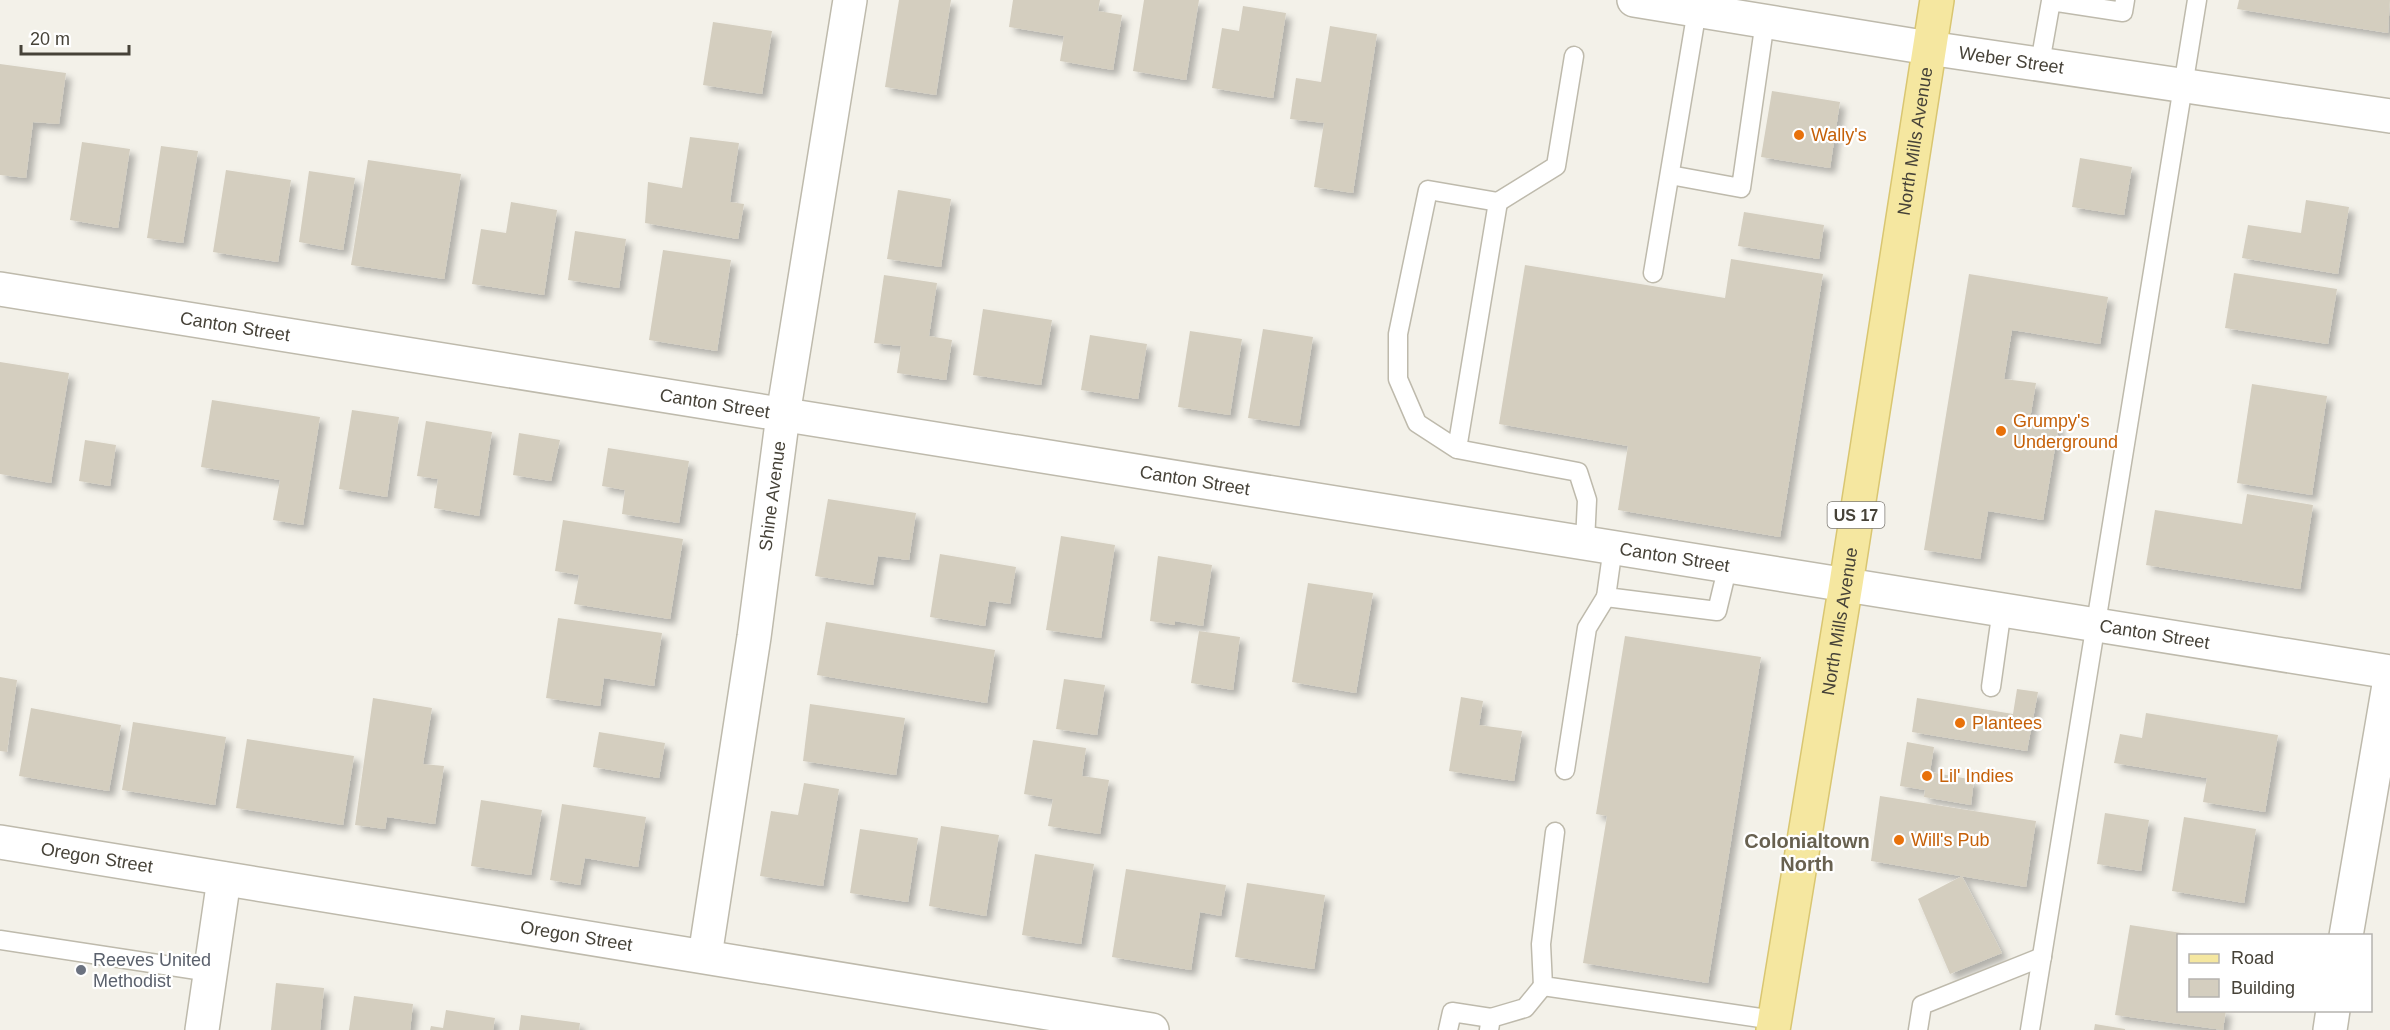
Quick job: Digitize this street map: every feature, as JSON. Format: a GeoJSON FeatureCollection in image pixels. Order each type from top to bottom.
{"type":"FeatureCollection","features":[{"type":"Feature","properties":{"kind":"main road","name":"North Mills Avenue"},"geometry":{"type":"LineString","coordinates":[[1774,1025],[1846,584],[1937,0]]}},
{"type":"Feature","properties":{"kind":"street","name":"Shine Avenue"},"geometry":{"type":"LineString","coordinates":[[705,956],[754,637],[783,415],[850,0]]}},
{"type":"Feature","properties":{"kind":"street","name":"Weber Street"},"geometry":{"type":"LineString","coordinates":[[1634,0],[1679,5],[1929,48],[2390,116]]}},
{"type":"Feature","properties":{"kind":"street","name":"Canton Street"},"geometry":{"type":"LineString","coordinates":[[0,290],[2390,672]]}},
{"type":"Feature","properties":{"kind":"street"},"geometry":{"type":"LineString","coordinates":[[2346,934],[2390,679]]}},
{"type":"Feature","properties":{"kind":"street","name":"Oregon Street"},"geometry":{"type":"LineString","coordinates":[[0,842],[1152,1030]]}},
{"type":"Feature","properties":{"kind":"street"},"geometry":{"type":"LineString","coordinates":[[202,1030],[224,879]]}},
{"type":"Feature","properties":{"kind":"street"},"geometry":{"type":"LineString","coordinates":[[2330,1030],[2333,1012]]}},
{"type":"Feature","properties":{"kind":"lane"},"geometry":{"type":"LineString","coordinates":[[2040,63],[2051,1],[2123,12],[2125,0]]}},
{"type":"Feature","properties":{"kind":"lane"},"geometry":{"type":"LineString","coordinates":[[2030,1030],[2197,0]]}},
{"type":"Feature","properties":{"kind":"lane"},"geometry":{"type":"LineString","coordinates":[[1653,273],[1670,175],[1679,5]]}},
{"type":"Feature","properties":{"kind":"lane"},"geometry":{"type":"LineString","coordinates":[[1670,175],[1741,188],[1766,21]]}},
{"type":"Feature","properties":{"kind":"lane"},"geometry":{"type":"LineString","coordinates":[[1565,770],[1587,628],[1606,597],[1599,544],[1578,472],[1457,449],[1417,423],[1398,379],[1398,334],[1428,190],[1498,202],[1556,166],[1574,56]]}},
{"type":"Feature","properties":{"kind":"lane"},"geometry":{"type":"LineString","coordinates":[[1457,449],[1498,202]]}},
{"type":"Feature","properties":{"kind":"lane"},"geometry":{"type":"LineString","coordinates":[[1606,597],[1717,611],[1728,565]]}},
{"type":"Feature","properties":{"kind":"lane"},"geometry":{"type":"LineString","coordinates":[[1990,687],[2002,609]]}},
{"type":"Feature","properties":{"kind":"lane"},"geometry":{"type":"LineString","coordinates":[[1448,1030],[1452,1012],[1490,1024],[1525,1008],[1543,986],[1541,944],[1555,832]]}},
{"type":"Feature","properties":{"kind":"lane"},"geometry":{"type":"LineString","coordinates":[[0,940],[210,972]]}},
{"type":"Feature","properties":{"kind":"lane"},"geometry":{"type":"LineString","coordinates":[[1918,1030],[1922,1005],[2042,957]]}},
{"type":"Feature","properties":{"kind":"lane"},"geometry":{"type":"LineString","coordinates":[[1543,986],[1774,1025]]}},
{"type":"Feature","properties":{"kind":"building"},"geometry":{"type":"Polygon","coordinates":[[[899,0],[951,0],[936,95],[885,87],[899,0]]]}},
{"type":"Feature","properties":{"kind":"building"},"geometry":{"type":"Polygon","coordinates":[[[1013,0],[1100,0],[1098,11],[1122,15],[1113,70],[1060,61],[1064,36],[1009,27],[1013,0]]]}},
{"type":"Feature","properties":{"kind":"building"},"geometry":{"type":"Polygon","coordinates":[[[1144,0],[1199,0],[1186,80],[1133,71],[1144,0]]]}},
{"type":"Feature","properties":{"kind":"building"},"geometry":{"type":"Polygon","coordinates":[[[2239,0],[2390,0],[2388,33],[2237,9],[2239,0]]]}},
{"type":"Feature","properties":{"kind":"building"},"geometry":{"type":"Polygon","coordinates":[[[1243,6],[1286,13],[1273,98],[1212,88],[1222,28],[1239,31],[1243,6]]]}},
{"type":"Feature","properties":{"kind":"building"},"geometry":{"type":"Polygon","coordinates":[[[713,22],[772,31],[762,94],[703,85],[713,22]]]}},
{"type":"Feature","properties":{"kind":"building"},"geometry":{"type":"Polygon","coordinates":[[[1330,26],[1377,34],[1353,193],[1314,187],[1324,123],[1290,119],[1296,78],[1321,82],[1330,26]]]}},
{"type":"Feature","properties":{"kind":"building"},"geometry":{"type":"Polygon","coordinates":[[[0,64],[66,73],[59,124],[33,122],[26,178],[0,175],[0,64]]]}},
{"type":"Feature","properties":{"kind":"building"},"geometry":{"type":"Polygon","coordinates":[[[1772,91],[1840,102],[1830,168],[1761,157],[1772,91]]]}},
{"type":"Feature","properties":{"kind":"building"},"geometry":{"type":"Polygon","coordinates":[[[690,137],[739,143],[730,202],[744,204],[738,239],[645,223],[648,182],[682,188],[690,137]]]}},
{"type":"Feature","properties":{"kind":"building"},"geometry":{"type":"Polygon","coordinates":[[[82,142],[130,149],[118,228],[70,220],[82,142]]]}},
{"type":"Feature","properties":{"kind":"building"},"geometry":{"type":"Polygon","coordinates":[[[161,146],[198,151],[183,243],[147,238],[161,146]]]}},
{"type":"Feature","properties":{"kind":"building"},"geometry":{"type":"Polygon","coordinates":[[[2080,158],[2132,167],[2124,215],[2072,207],[2080,158]]]}},
{"type":"Feature","properties":{"kind":"building"},"geometry":{"type":"Polygon","coordinates":[[[368,160],[461,174],[444,279],[351,265],[368,160]]]}},
{"type":"Feature","properties":{"kind":"building"},"geometry":{"type":"Polygon","coordinates":[[[226,170],[291,180],[278,262],[213,252],[226,170]]]}},
{"type":"Feature","properties":{"kind":"building"},"geometry":{"type":"Polygon","coordinates":[[[309,171],[355,178],[343,250],[299,242],[309,171]]]}},
{"type":"Feature","properties":{"kind":"building"},"geometry":{"type":"Polygon","coordinates":[[[898,190],[951,199],[941,267],[887,259],[898,190]]]}},
{"type":"Feature","properties":{"kind":"building"},"geometry":{"type":"Polygon","coordinates":[[[2306,200],[2349,207],[2338,274],[2242,258],[2248,225],[2301,233],[2306,200]]]}},
{"type":"Feature","properties":{"kind":"building"},"geometry":{"type":"Polygon","coordinates":[[[511,202],[557,210],[544,295],[472,284],[481,229],[506,233],[511,202]]]}},
{"type":"Feature","properties":{"kind":"building"},"geometry":{"type":"Polygon","coordinates":[[[1744,212],[1824,225],[1819,259],[1738,246],[1744,212]]]}},
{"type":"Feature","properties":{"kind":"building"},"geometry":{"type":"Polygon","coordinates":[[[575,231],[626,239],[619,288],[568,280],[575,231]]]}},
{"type":"Feature","properties":{"kind":"building"},"geometry":{"type":"Polygon","coordinates":[[[663,250],[731,260],[717,351],[649,340],[663,250]]]}},
{"type":"Feature","properties":{"kind":"building"},"geometry":{"type":"Polygon","coordinates":[[[1731,259],[1823,274],[1780,537],[1618,510],[1628,446],[1499,424],[1525,265],[1725,298],[1731,259]]]}},
{"type":"Feature","properties":{"kind":"building"},"geometry":{"type":"Polygon","coordinates":[[[2234,273],[2337,289],[2328,344],[2225,328],[2234,273]]]}},
{"type":"Feature","properties":{"kind":"building"},"geometry":{"type":"Polygon","coordinates":[[[1969,274],[2108,297],[2100,344],[2012,330],[2004,379],[2036,383],[2030,419],[2059,424],[2043,520],[1988,511],[1980,559],[1924,550],[1969,274]]]}},
{"type":"Feature","properties":{"kind":"building"},"geometry":{"type":"Polygon","coordinates":[[[884,275],[937,283],[929,336],[952,340],[946,380],[897,373],[901,346],[874,343],[884,275]]]}},
{"type":"Feature","properties":{"kind":"building"},"geometry":{"type":"Polygon","coordinates":[[[983,309],[1052,320],[1041,385],[973,375],[983,309]]]}},
{"type":"Feature","properties":{"kind":"building"},"geometry":{"type":"Polygon","coordinates":[[[1263,329],[1313,337],[1299,426],[1248,418],[1263,329]]]}},
{"type":"Feature","properties":{"kind":"building"},"geometry":{"type":"Polygon","coordinates":[[[1190,331],[1242,339],[1230,415],[1178,407],[1190,331]]]}},
{"type":"Feature","properties":{"kind":"building"},"geometry":{"type":"Polygon","coordinates":[[[1090,335],[1147,344],[1138,399],[1081,390],[1090,335]]]}},
{"type":"Feature","properties":{"kind":"building"},"geometry":{"type":"Polygon","coordinates":[[[0,362],[69,373],[51,483],[0,474],[0,362]]]}},
{"type":"Feature","properties":{"kind":"building"},"geometry":{"type":"Polygon","coordinates":[[[2252,384],[2327,396],[2312,495],[2237,483],[2252,384]]]}},
{"type":"Feature","properties":{"kind":"building"},"geometry":{"type":"Polygon","coordinates":[[[212,400],[320,417],[303,525],[273,520],[280,480],[201,467],[212,400]]]}},
{"type":"Feature","properties":{"kind":"building"},"geometry":{"type":"Polygon","coordinates":[[[352,410],[399,417],[387,497],[339,489],[352,410]]]}},
{"type":"Feature","properties":{"kind":"building"},"geometry":{"type":"Polygon","coordinates":[[[426,421],[492,432],[479,516],[434,508],[438,479],[417,476],[426,421]]]}},
{"type":"Feature","properties":{"kind":"building"},"geometry":{"type":"Polygon","coordinates":[[[519,433],[560,440],[551,481],[513,475],[519,433]]]}},
{"type":"Feature","properties":{"kind":"building"},"geometry":{"type":"Polygon","coordinates":[[[85,440],[116,445],[110,486],[79,481],[85,440]]]}},
{"type":"Feature","properties":{"kind":"building"},"geometry":{"type":"Polygon","coordinates":[[[608,448],[689,461],[679,523],[622,514],[625,490],[602,486],[608,448]]]}},
{"type":"Feature","properties":{"kind":"building"},"geometry":{"type":"Polygon","coordinates":[[[2247,494],[2313,505],[2300,589],[2146,565],[2155,510],[2242,524],[2247,494]]]}},
{"type":"Feature","properties":{"kind":"building"},"geometry":{"type":"Polygon","coordinates":[[[828,499],[916,513],[909,560],[878,556],[873,585],[815,576],[828,499]]]}},
{"type":"Feature","properties":{"kind":"building"},"geometry":{"type":"Polygon","coordinates":[[[563,520],[683,539],[670,619],[574,604],[579,575],[555,571],[563,520]]]}},
{"type":"Feature","properties":{"kind":"building"},"geometry":{"type":"Polygon","coordinates":[[[1061,536],[1115,545],[1101,638],[1046,630],[1061,536]]]}},
{"type":"Feature","properties":{"kind":"building"},"geometry":{"type":"Polygon","coordinates":[[[940,554],[1016,567],[1010,604],[989,601],[985,626],[930,617],[940,554]]]}},
{"type":"Feature","properties":{"kind":"building"},"geometry":{"type":"Polygon","coordinates":[[[1158,556],[1212,565],[1203,626],[1175,621],[1175,625],[1150,621],[1158,556]]]}},
{"type":"Feature","properties":{"kind":"building"},"geometry":{"type":"Polygon","coordinates":[[[1308,583],[1373,593],[1356,693],[1292,682],[1308,583]]]}},
{"type":"Feature","properties":{"kind":"building"},"geometry":{"type":"Polygon","coordinates":[[[558,618],[662,633],[654,686],[604,678],[600,706],[546,698],[558,618]]]}},
{"type":"Feature","properties":{"kind":"building"},"geometry":{"type":"Polygon","coordinates":[[[826,622],[995,650],[987,703],[817,675],[826,622]]]}},
{"type":"Feature","properties":{"kind":"building"},"geometry":{"type":"Polygon","coordinates":[[[1199,631],[1240,637],[1233,690],[1191,683],[1199,631]]]}},
{"type":"Feature","properties":{"kind":"building"},"geometry":{"type":"Polygon","coordinates":[[[1625,636],[1761,657],[1708,983],[1583,963],[1607,816],[1596,814],[1625,636]]]}},
{"type":"Feature","properties":{"kind":"building"},"geometry":{"type":"Polygon","coordinates":[[[0,677],[17,680],[7,752],[0,751],[0,677]]]}},
{"type":"Feature","properties":{"kind":"building"},"geometry":{"type":"Polygon","coordinates":[[[1064,679],[1105,685],[1097,735],[1056,729],[1064,679]]]}},
{"type":"Feature","properties":{"kind":"building"},"geometry":{"type":"Polygon","coordinates":[[[2017,689],[2038,692],[2027,751],[1912,732],[1917,698],[2013,714],[2017,689]]]}},
{"type":"Feature","properties":{"kind":"building"},"geometry":{"type":"Polygon","coordinates":[[[1461,697],[1483,701],[1479,725],[1522,731],[1514,781],[1449,771],[1461,697]]]}},
{"type":"Feature","properties":{"kind":"building"},"geometry":{"type":"Polygon","coordinates":[[[373,698],[432,708],[423,764],[444,766],[435,824],[387,817],[385,829],[355,825],[373,698]]]}},
{"type":"Feature","properties":{"kind":"building"},"geometry":{"type":"Polygon","coordinates":[[[810,704],[905,718],[896,775],[803,761],[810,704]]]}},
{"type":"Feature","properties":{"kind":"building"},"geometry":{"type":"Polygon","coordinates":[[[31,708],[121,725],[109,791],[19,776],[31,708]]]}},
{"type":"Feature","properties":{"kind":"building"},"geometry":{"type":"Polygon","coordinates":[[[2146,713],[2278,735],[2265,812],[2203,802],[2207,778],[2114,763],[2120,734],[2142,738],[2146,713]]]}},
{"type":"Feature","properties":{"kind":"building"},"geometry":{"type":"Polygon","coordinates":[[[133,722],[226,737],[215,805],[122,790],[133,722]]]}},
{"type":"Feature","properties":{"kind":"building"},"geometry":{"type":"Polygon","coordinates":[[[599,732],[665,743],[659,778],[593,767],[599,732]]]}},
{"type":"Feature","properties":{"kind":"building"},"geometry":{"type":"Polygon","coordinates":[[[247,739],[354,756],[343,825],[236,808],[247,739]]]}},
{"type":"Feature","properties":{"kind":"building"},"geometry":{"type":"Polygon","coordinates":[[[1033,740],[1086,748],[1082,776],[1109,780],[1100,834],[1048,826],[1053,799],[1024,794],[1033,740]]]}},
{"type":"Feature","properties":{"kind":"building","name":"Lil' Indies"},"geometry":{"type":"Polygon","coordinates":[[[1907,742],[1934,747],[1930,772],[1974,780],[1971,805],[1924,797],[1925,790],[1900,786],[1907,742]]]}},
{"type":"Feature","properties":{"kind":"building"},"geometry":{"type":"Polygon","coordinates":[[[804,783],[839,789],[823,886],[760,876],[771,811],[798,815],[804,783]]]}},
{"type":"Feature","properties":{"kind":"building"},"geometry":{"type":"Polygon","coordinates":[[[1880,796],[2036,821],[2026,887],[1871,861],[1880,796]]]}},
{"type":"Feature","properties":{"kind":"building"},"geometry":{"type":"Polygon","coordinates":[[[481,800],[542,810],[531,875],[471,866],[481,800]]]}},
{"type":"Feature","properties":{"kind":"building"},"geometry":{"type":"Polygon","coordinates":[[[562,804],[646,817],[638,867],[585,858],[580,885],[550,880],[562,804]]]}},
{"type":"Feature","properties":{"kind":"building"},"geometry":{"type":"Polygon","coordinates":[[[2105,813],[2149,820],[2141,871],[2097,864],[2105,813]]]}},
{"type":"Feature","properties":{"kind":"building"},"geometry":{"type":"Polygon","coordinates":[[[2184,817],[2256,829],[2244,903],[2172,891],[2184,817]]]}},
{"type":"Feature","properties":{"kind":"building"},"geometry":{"type":"Polygon","coordinates":[[[941,826],[999,835],[986,916],[929,906],[941,826]]]}},
{"type":"Feature","properties":{"kind":"building"},"geometry":{"type":"Polygon","coordinates":[[[860,829],[918,838],[908,902],[850,893],[860,829]]]}},
{"type":"Feature","properties":{"kind":"building"},"geometry":{"type":"Polygon","coordinates":[[[1035,854],[1094,864],[1081,944],[1022,935],[1035,854]]]}},
{"type":"Feature","properties":{"kind":"building"},"geometry":{"type":"Polygon","coordinates":[[[1126,869],[1226,885],[1221,916],[1200,912],[1191,970],[1112,957],[1126,869]]]}},
{"type":"Feature","properties":{"kind":"building"},"geometry":{"type":"Polygon","coordinates":[[[1962,876],[2002,953],[1950,974],[1918,899],[1962,876]]]}},
{"type":"Feature","properties":{"kind":"building"},"geometry":{"type":"Polygon","coordinates":[[[1247,883],[1325,895],[1314,969],[1235,957],[1247,883]]]}},
{"type":"Feature","properties":{"kind":"building"},"geometry":{"type":"Polygon","coordinates":[[[2130,925],[2188,934],[2177,934],[2177,1012],[2226,1012],[2223,1030],[2115,1015],[2130,925]]]}},
{"type":"Feature","properties":{"kind":"building"},"geometry":{"type":"Polygon","coordinates":[[[276,983],[324,988],[320,1030],[271,1030],[276,983]]]}},
{"type":"Feature","properties":{"kind":"building"},"geometry":{"type":"Polygon","coordinates":[[[354,996],[413,1004],[410,1030],[349,1030],[354,996]]]}},
{"type":"Feature","properties":{"kind":"building"},"geometry":{"type":"Polygon","coordinates":[[[446,1010],[495,1018],[493,1030],[430,1030],[431,1026],[443,1028],[446,1010]]]}},
{"type":"Feature","properties":{"kind":"building"},"geometry":{"type":"Polygon","coordinates":[[[521,1015],[580,1023],[579,1030],[519,1030],[521,1015]]]}},
{"type":"Feature","properties":{"kind":"building"},"geometry":{"type":"Polygon","coordinates":[[[2095,1024],[2125,1029],[2125,1030],[2094,1030],[2095,1024]]]}},
{"type":"Feature","properties":{"kind":"place","name":"Wally's"},"geometry":{"type":"Point","coordinates":[1799,135]}},
{"type":"Feature","properties":{"kind":"place","name":"Grumpy's Underground"},"geometry":{"type":"Point","coordinates":[2001,431]}},
{"type":"Feature","properties":{"kind":"place","name":"Plantees"},"geometry":{"type":"Point","coordinates":[1960,723]}},
{"type":"Feature","properties":{"kind":"place","name":"Lil' Indies"},"geometry":{"type":"Point","coordinates":[1927,776]}},
{"type":"Feature","properties":{"kind":"place","name":"Will's Pub"},"geometry":{"type":"Point","coordinates":[1899,840]}},
{"type":"Feature","properties":{"kind":"place","name":"Reeves United Methodist"},"geometry":{"type":"Point","coordinates":[81,970]}},
{"type":"Feature","properties":{"kind":"district","name":"Colonialtown North"},"geometry":{"type":"Point","coordinates":[1807,852]}}]}
